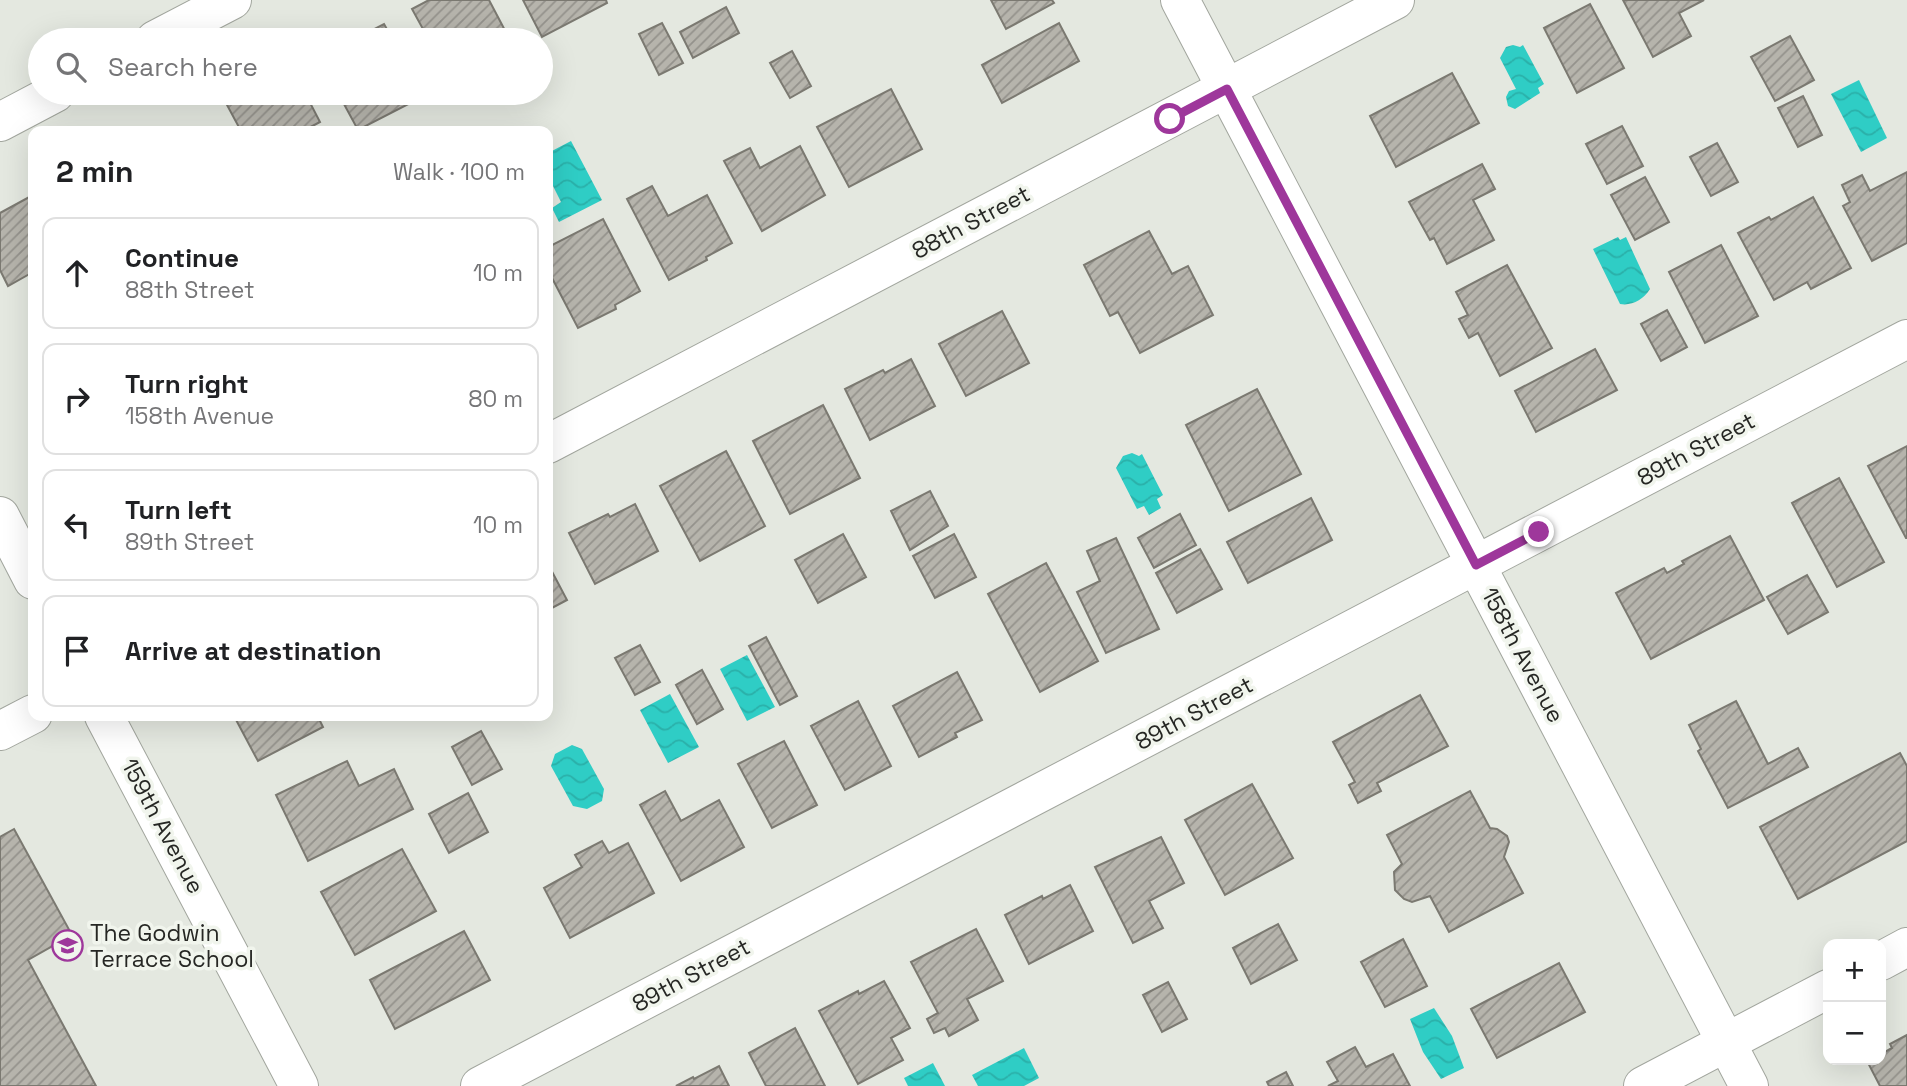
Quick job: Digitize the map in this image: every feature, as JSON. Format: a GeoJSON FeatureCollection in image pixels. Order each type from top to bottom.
{"type":"FeatureCollection","features":[{"type":"Feature","properties":{"kind":"street"},"geometry":{"type":"LineString","coordinates":[[178,28],[232,0]]}},
{"type":"Feature","properties":{"kind":"street","name":"158th Avenue"},"geometry":{"type":"LineString","coordinates":[[1180,0],[1749,1086]]}},
{"type":"Feature","properties":{"kind":"street","name":"88th Street"},"geometry":{"type":"LineString","coordinates":[[553,441],[1395,0]]}},
{"type":"Feature","properties":{"kind":"street"},"geometry":{"type":"LineString","coordinates":[[0,122],[32,105]]}},
{"type":"Feature","properties":{"kind":"street","name":"89th Street"},"geometry":{"type":"LineString","coordinates":[[480,1086],[1907,338]]}},
{"type":"Feature","properties":{"kind":"street"},"geometry":{"type":"LineString","coordinates":[[0,516],[28,570]]}},
{"type":"Feature","properties":{"kind":"street"},"geometry":{"type":"LineString","coordinates":[[0,732],[28,717]]}},
{"type":"Feature","properties":{"kind":"street","name":"159th Avenue"},"geometry":{"type":"LineString","coordinates":[[107,721],[299,1086]]}},
{"type":"Feature","properties":{"kind":"street"},"geometry":{"type":"LineString","coordinates":[[1886,958],[1907,947]]}},
{"type":"Feature","properties":{"kind":"street"},"geometry":{"type":"LineString","coordinates":[[1643,1086],[1823,992]]}},
{"type":"Feature","properties":{"kind":"water"},"geometry":{"type":"Polygon","coordinates":[[[1523,45],[1544,84],[1538,88],[1540,93],[1515,109],[1508,106],[1506,97],[1509,91],[1516,89],[1500,58],[1506,47],[1523,45]]]}},
{"type":"Feature","properties":{"kind":"water"},"geometry":{"type":"Polygon","coordinates":[[[1859,80],[1887,138],[1861,152],[1831,94],[1859,80]]]}},
{"type":"Feature","properties":{"kind":"water"},"geometry":{"type":"Polygon","coordinates":[[[571,141],[602,200],[559,222],[553,210],[561,202],[553,186],[553,150],[571,141]]]}},
{"type":"Feature","properties":{"kind":"water"},"geometry":{"type":"Polygon","coordinates":[[[1618,237],[1620,240],[1626,237],[1650,289],[1641,299],[1629,304],[1620,304],[1593,249],[1618,237]]]}},
{"type":"Feature","properties":{"kind":"water"},"geometry":{"type":"Polygon","coordinates":[[[1132,453],[1139,456],[1142,454],[1163,495],[1157,499],[1161,508],[1149,515],[1144,506],[1137,509],[1116,468],[1123,456],[1132,453]]]}},
{"type":"Feature","properties":{"kind":"water"},"geometry":{"type":"Polygon","coordinates":[[[747,655],[775,707],[747,721],[720,669],[747,655]]]}},
{"type":"Feature","properties":{"kind":"water"},"geometry":{"type":"Polygon","coordinates":[[[670,694],[699,747],[668,763],[640,710],[670,694]]]}},
{"type":"Feature","properties":{"kind":"water"},"geometry":{"type":"Polygon","coordinates":[[[572,745],[582,749],[604,789],[602,801],[587,809],[573,806],[551,766],[555,754],[572,745]]]}},
{"type":"Feature","properties":{"kind":"water"},"geometry":{"type":"Polygon","coordinates":[[[1434,1008],[1452,1036],[1464,1068],[1441,1079],[1423,1052],[1410,1019],[1434,1008]]]}},
{"type":"Feature","properties":{"kind":"water"},"geometry":{"type":"Polygon","coordinates":[[[1024,1048],[1039,1078],[1024,1086],[978,1086],[972,1075],[1024,1048]]]}},
{"type":"Feature","properties":{"kind":"water"},"geometry":{"type":"Polygon","coordinates":[[[933,1063],[945,1086],[908,1086],[904,1078],[933,1063]]]}},
{"type":"Feature","properties":{"kind":"building"},"geometry":{"type":"Polygon","coordinates":[[[429,0],[489,0],[504,28],[422,28],[412,9],[429,0]]]}},
{"type":"Feature","properties":{"kind":"building"},"geometry":{"type":"Polygon","coordinates":[[[523,0],[606,0],[607,3],[553,31],[553,28],[537,28],[523,0]]]}},
{"type":"Feature","properties":{"kind":"building"},"geometry":{"type":"Polygon","coordinates":[[[991,0],[1052,0],[1054,3],[1006,29],[991,0]]]}},
{"type":"Feature","properties":{"kind":"building"},"geometry":{"type":"Polygon","coordinates":[[[1623,0],[1704,0],[1679,13],[1691,36],[1653,57],[1623,0]]]}},
{"type":"Feature","properties":{"kind":"building"},"geometry":{"type":"Polygon","coordinates":[[[1590,4],[1624,68],[1577,93],[1544,28],[1590,4]]]}},
{"type":"Feature","properties":{"kind":"building"},"geometry":{"type":"Polygon","coordinates":[[[726,7],[739,33],[693,58],[680,32],[726,7]]]}},
{"type":"Feature","properties":{"kind":"building"},"geometry":{"type":"Polygon","coordinates":[[[662,23],[683,63],[659,75],[639,34],[662,23]]]}},
{"type":"Feature","properties":{"kind":"building"},"geometry":{"type":"Polygon","coordinates":[[[1059,23],[1079,61],[1002,103],[982,65],[1059,23]]]}},
{"type":"Feature","properties":{"kind":"building"},"geometry":{"type":"Polygon","coordinates":[[[1790,36],[1814,80],[1775,101],[1751,57],[1790,36]]]}},
{"type":"Feature","properties":{"kind":"building"},"geometry":{"type":"Polygon","coordinates":[[[792,51],[811,86],[790,98],[770,63],[792,51]]]}},
{"type":"Feature","properties":{"kind":"building"},"geometry":{"type":"Polygon","coordinates":[[[1452,73],[1479,123],[1396,167],[1370,116],[1452,73]]]}},
{"type":"Feature","properties":{"kind":"building"},"geometry":{"type":"Polygon","coordinates":[[[891,89],[922,149],[849,187],[817,127],[891,89]]]}},
{"type":"Feature","properties":{"kind":"building"},"geometry":{"type":"Polygon","coordinates":[[[1803,96],[1822,135],[1798,147],[1778,108],[1803,96]]]}},
{"type":"Feature","properties":{"kind":"building"},"geometry":{"type":"Polygon","coordinates":[[[227,105],[311,105],[320,122],[312,126],[238,126],[227,105]]]}},
{"type":"Feature","properties":{"kind":"building"},"geometry":{"type":"Polygon","coordinates":[[[344,105],[406,105],[366,126],[356,126],[344,105]]]}},
{"type":"Feature","properties":{"kind":"building"},"geometry":{"type":"Polygon","coordinates":[[[1622,126],[1643,166],[1607,184],[1586,144],[1622,126]]]}},
{"type":"Feature","properties":{"kind":"building"},"geometry":{"type":"Polygon","coordinates":[[[1717,143],[1738,182],[1711,196],[1690,157],[1717,143]]]}},
{"type":"Feature","properties":{"kind":"building"},"geometry":{"type":"Polygon","coordinates":[[[800,146],[825,195],[762,231],[724,161],[750,148],[760,168],[800,146]]]}},
{"type":"Feature","properties":{"kind":"building"},"geometry":{"type":"Polygon","coordinates":[[[1482,164],[1495,189],[1473,200],[1494,240],[1447,264],[1434,238],[1430,240],[1409,202],[1482,164]]]}},
{"type":"Feature","properties":{"kind":"building"},"geometry":{"type":"Polygon","coordinates":[[[1907,172],[1907,243],[1872,261],[1843,206],[1850,202],[1842,185],[1862,175],[1870,191],[1907,172]]]}},
{"type":"Feature","properties":{"kind":"building"},"geometry":{"type":"Polygon","coordinates":[[[1645,177],[1669,222],[1635,240],[1611,195],[1645,177]]]}},
{"type":"Feature","properties":{"kind":"building"},"geometry":{"type":"Polygon","coordinates":[[[652,186],[668,216],[707,195],[732,243],[669,280],[627,199],[652,186]]]}},
{"type":"Feature","properties":{"kind":"building"},"geometry":{"type":"Polygon","coordinates":[[[1813,197],[1851,268],[1811,289],[1807,282],[1774,300],[1738,233],[1769,217],[1771,220],[1813,197]]]}},
{"type":"Feature","properties":{"kind":"building"},"geometry":{"type":"Polygon","coordinates":[[[28,198],[28,275],[8,286],[0,270],[0,213],[28,198]]]}},
{"type":"Feature","properties":{"kind":"building"},"geometry":{"type":"Polygon","coordinates":[[[603,219],[640,291],[615,305],[616,309],[578,328],[553,280],[553,244],[603,219]]]}},
{"type":"Feature","properties":{"kind":"building"},"geometry":{"type":"Polygon","coordinates":[[[1149,231],[1172,274],[1188,266],[1213,315],[1140,353],[1118,312],[1110,316],[1084,265],[1149,231]]]}},
{"type":"Feature","properties":{"kind":"building"},"geometry":{"type":"Polygon","coordinates":[[[1721,245],[1758,316],[1705,343],[1669,272],[1721,245]]]}},
{"type":"Feature","properties":{"kind":"building"},"geometry":{"type":"Polygon","coordinates":[[[1507,265],[1552,348],[1500,376],[1478,333],[1469,338],[1459,319],[1468,315],[1456,292],[1507,265]]]}},
{"type":"Feature","properties":{"kind":"building"},"geometry":{"type":"Polygon","coordinates":[[[1667,310],[1687,347],[1661,361],[1641,324],[1667,310]]]}},
{"type":"Feature","properties":{"kind":"building"},"geometry":{"type":"Polygon","coordinates":[[[1002,311],[1029,363],[966,396],[939,344],[1002,311]]]}},
{"type":"Feature","properties":{"kind":"building"},"geometry":{"type":"Polygon","coordinates":[[[1595,349],[1617,390],[1536,432],[1515,391],[1595,349]]]}},
{"type":"Feature","properties":{"kind":"building"},"geometry":{"type":"Polygon","coordinates":[[[911,359],[935,406],[870,440],[845,389],[911,359]]]}},
{"type":"Feature","properties":{"kind":"building"},"geometry":{"type":"Polygon","coordinates":[[[1257,389],[1301,474],[1229,511],[1186,425],[1257,389]]]}},
{"type":"Feature","properties":{"kind":"building"},"geometry":{"type":"Polygon","coordinates":[[[823,405],[860,478],[790,514],[753,441],[823,405]]]}},
{"type":"Feature","properties":{"kind":"building"},"geometry":{"type":"Polygon","coordinates":[[[1907,446],[1907,538],[1906,538],[1868,466],[1907,446]]]}},
{"type":"Feature","properties":{"kind":"building"},"geometry":{"type":"Polygon","coordinates":[[[726,451],[765,526],[700,561],[660,486],[726,451]]]}},
{"type":"Feature","properties":{"kind":"building"},"geometry":{"type":"Polygon","coordinates":[[[1839,478],[1884,562],[1837,587],[1792,503],[1839,478]]]}},
{"type":"Feature","properties":{"kind":"building"},"geometry":{"type":"Polygon","coordinates":[[[930,491],[948,526],[910,550],[891,511],[930,491]]]}},
{"type":"Feature","properties":{"kind":"building"},"geometry":{"type":"Polygon","coordinates":[[[1311,498],[1332,540],[1248,583],[1227,542],[1311,498]]]}},
{"type":"Feature","properties":{"kind":"building"},"geometry":{"type":"Polygon","coordinates":[[[635,504],[658,551],[595,584],[569,533],[635,504]]]}},
{"type":"Feature","properties":{"kind":"building"},"geometry":{"type":"Polygon","coordinates":[[[1180,514],[1196,545],[1154,568],[1138,538],[1180,514]]]}},
{"type":"Feature","properties":{"kind":"building"},"geometry":{"type":"Polygon","coordinates":[[[843,534],[866,577],[818,603],[795,560],[843,534]]]}},
{"type":"Feature","properties":{"kind":"building"},"geometry":{"type":"Polygon","coordinates":[[[954,534],[976,577],[935,598],[913,556],[954,534]]]}},
{"type":"Feature","properties":{"kind":"building"},"geometry":{"type":"Polygon","coordinates":[[[1730,536],[1764,600],[1651,659],[1616,593],[1664,568],[1667,573],[1684,564],[1682,561],[1730,536]]]}},
{"type":"Feature","properties":{"kind":"building"},"geometry":{"type":"Polygon","coordinates":[[[1116,538],[1159,629],[1106,653],[1077,592],[1100,581],[1087,551],[1116,538]]]}},
{"type":"Feature","properties":{"kind":"building"},"geometry":{"type":"Polygon","coordinates":[[[1200,549],[1222,589],[1177,613],[1156,573],[1200,549]]]}},
{"type":"Feature","properties":{"kind":"building"},"geometry":{"type":"Polygon","coordinates":[[[1046,563],[1098,661],[1040,692],[988,594],[1046,563]]]}},
{"type":"Feature","properties":{"kind":"building"},"geometry":{"type":"Polygon","coordinates":[[[553,573],[567,600],[553,607],[553,573]]]}},
{"type":"Feature","properties":{"kind":"building"},"geometry":{"type":"Polygon","coordinates":[[[1807,575],[1828,612],[1788,634],[1767,597],[1807,575]]]}},
{"type":"Feature","properties":{"kind":"building"},"geometry":{"type":"Polygon","coordinates":[[[766,637],[797,696],[780,705],[749,646],[766,637]]]}},
{"type":"Feature","properties":{"kind":"building"},"geometry":{"type":"Polygon","coordinates":[[[640,645],[660,682],[635,695],[615,658],[640,645]]]}},
{"type":"Feature","properties":{"kind":"building"},"geometry":{"type":"Polygon","coordinates":[[[702,670],[723,709],[697,724],[676,685],[702,670]]]}},
{"type":"Feature","properties":{"kind":"building"},"geometry":{"type":"Polygon","coordinates":[[[957,672],[982,720],[955,733],[957,737],[919,757],[893,706],[957,672]]]}},
{"type":"Feature","properties":{"kind":"building"},"geometry":{"type":"Polygon","coordinates":[[[1420,695],[1448,746],[1377,783],[1381,791],[1358,803],[1349,785],[1355,782],[1333,742],[1420,695]]]}},
{"type":"Feature","properties":{"kind":"building"},"geometry":{"type":"Polygon","coordinates":[[[858,701],[891,766],[845,790],[811,726],[858,701]]]}},
{"type":"Feature","properties":{"kind":"building"},"geometry":{"type":"Polygon","coordinates":[[[1736,701],[1768,764],[1798,748],[1808,767],[1728,808],[1698,751],[1701,749],[1689,725],[1736,701]]]}},
{"type":"Feature","properties":{"kind":"building"},"geometry":{"type":"Polygon","coordinates":[[[237,721],[320,721],[323,727],[258,761],[237,721]]]}},
{"type":"Feature","properties":{"kind":"building"},"geometry":{"type":"Polygon","coordinates":[[[481,731],[502,769],[472,785],[452,747],[481,731]]]}},
{"type":"Feature","properties":{"kind":"building"},"geometry":{"type":"Polygon","coordinates":[[[784,741],[817,805],[772,828],[738,764],[784,741]]]}},
{"type":"Feature","properties":{"kind":"building"},"geometry":{"type":"Polygon","coordinates":[[[1900,753],[1907,766],[1907,841],[1798,899],[1760,827],[1900,753]]]}},
{"type":"Feature","properties":{"kind":"building"},"geometry":{"type":"Polygon","coordinates":[[[347,761],[359,786],[394,769],[413,809],[308,861],[276,795],[347,761]]]}},
{"type":"Feature","properties":{"kind":"building"},"geometry":{"type":"Polygon","coordinates":[[[1252,784],[1293,858],[1225,895],[1185,820],[1252,784]]]}},
{"type":"Feature","properties":{"kind":"building"},"geometry":{"type":"Polygon","coordinates":[[[665,791],[681,821],[719,800],[744,847],[681,881],[640,805],[665,791]]]}},
{"type":"Feature","properties":{"kind":"building"},"geometry":{"type":"Polygon","coordinates":[[[1470,791],[1490,828],[1507,836],[1509,842],[1504,857],[1523,893],[1449,932],[1430,896],[1412,902],[1404,899],[1395,890],[1394,872],[1402,864],[1387,835],[1470,791]]]}},
{"type":"Feature","properties":{"kind":"building"},"geometry":{"type":"Polygon","coordinates":[[[468,793],[488,832],[449,853],[429,814],[468,793]]]}},
{"type":"Feature","properties":{"kind":"building"},"geometry":{"type":"Polygon","coordinates":[[[14,829],[72,935],[28,960],[96,1086],[0,1086],[0,837],[14,829]]]}},
{"type":"Feature","properties":{"kind":"building"},"geometry":{"type":"Polygon","coordinates":[[[1161,837],[1184,883],[1149,901],[1163,928],[1133,943],[1095,867],[1161,837]]]}},
{"type":"Feature","properties":{"kind":"building"},"geometry":{"type":"Polygon","coordinates":[[[602,841],[609,853],[628,843],[654,893],[570,938],[544,888],[582,867],[575,855],[602,841]]]}},
{"type":"Feature","properties":{"kind":"building"},"geometry":{"type":"Polygon","coordinates":[[[402,849],[436,911],[355,955],[321,892],[402,849]]]}},
{"type":"Feature","properties":{"kind":"building"},"geometry":{"type":"Polygon","coordinates":[[[1070,885],[1093,931],[1029,964],[1005,915],[1070,885]]]}},
{"type":"Feature","properties":{"kind":"building"},"geometry":{"type":"Polygon","coordinates":[[[1278,924],[1297,960],[1251,984],[1233,948],[1278,924]]]}},
{"type":"Feature","properties":{"kind":"building"},"geometry":{"type":"Polygon","coordinates":[[[976,929],[1003,981],[967,999],[978,1020],[949,1036],[945,1028],[934,1033],[927,1019],[938,1013],[911,962],[976,929]]]}},
{"type":"Feature","properties":{"kind":"building"},"geometry":{"type":"Polygon","coordinates":[[[464,931],[490,980],[395,1029],[370,980],[464,931]]]}},
{"type":"Feature","properties":{"kind":"building"},"geometry":{"type":"Polygon","coordinates":[[[1403,939],[1427,986],[1385,1007],[1361,962],[1403,939]]]}},
{"type":"Feature","properties":{"kind":"building"},"geometry":{"type":"Polygon","coordinates":[[[1559,963],[1585,1012],[1497,1058],[1471,1009],[1559,963]]]}},
{"type":"Feature","properties":{"kind":"building"},"geometry":{"type":"Polygon","coordinates":[[[884,981],[910,1028],[891,1038],[903,1060],[858,1084],[819,1011],[884,981]]]}},
{"type":"Feature","properties":{"kind":"building"},"geometry":{"type":"Polygon","coordinates":[[[1168,982],[1187,1019],[1162,1032],[1143,995],[1168,982]]]}},
{"type":"Feature","properties":{"kind":"building"},"geometry":{"type":"Polygon","coordinates":[[[795,1028],[825,1086],[766,1086],[749,1053],[795,1028]]]}},
{"type":"Feature","properties":{"kind":"building"},"geometry":{"type":"Polygon","coordinates":[[[1907,1035],[1907,1086],[1880,1086],[1869,1065],[1886,1065],[1886,1051],[1892,1048],[1890,1044],[1907,1035]]]}},
{"type":"Feature","properties":{"kind":"building"},"geometry":{"type":"Polygon","coordinates":[[[1355,1047],[1366,1067],[1393,1054],[1410,1086],[1328,1086],[1338,1081],[1327,1062],[1355,1047]]]}},
{"type":"Feature","properties":{"kind":"building"},"geometry":{"type":"Polygon","coordinates":[[[719,1066],[729,1086],[676,1086],[693,1077],[694,1079],[719,1066]]]}},
{"type":"Feature","properties":{"kind":"building"},"geometry":{"type":"Polygon","coordinates":[[[1286,1072],[1293,1086],[1269,1086],[1267,1082],[1286,1072]]]}},
{"type":"Feature","properties":{"kind":"place","name":"The Godwin Terrace School"},"geometry":{"type":"Point","coordinates":[67,946]}},
{"type":"Feature","properties":{"kind":"route"},"geometry":{"type":"LineString","coordinates":[[1170,119],[1227,89],[1476,565],[1539,532]]}}]}
